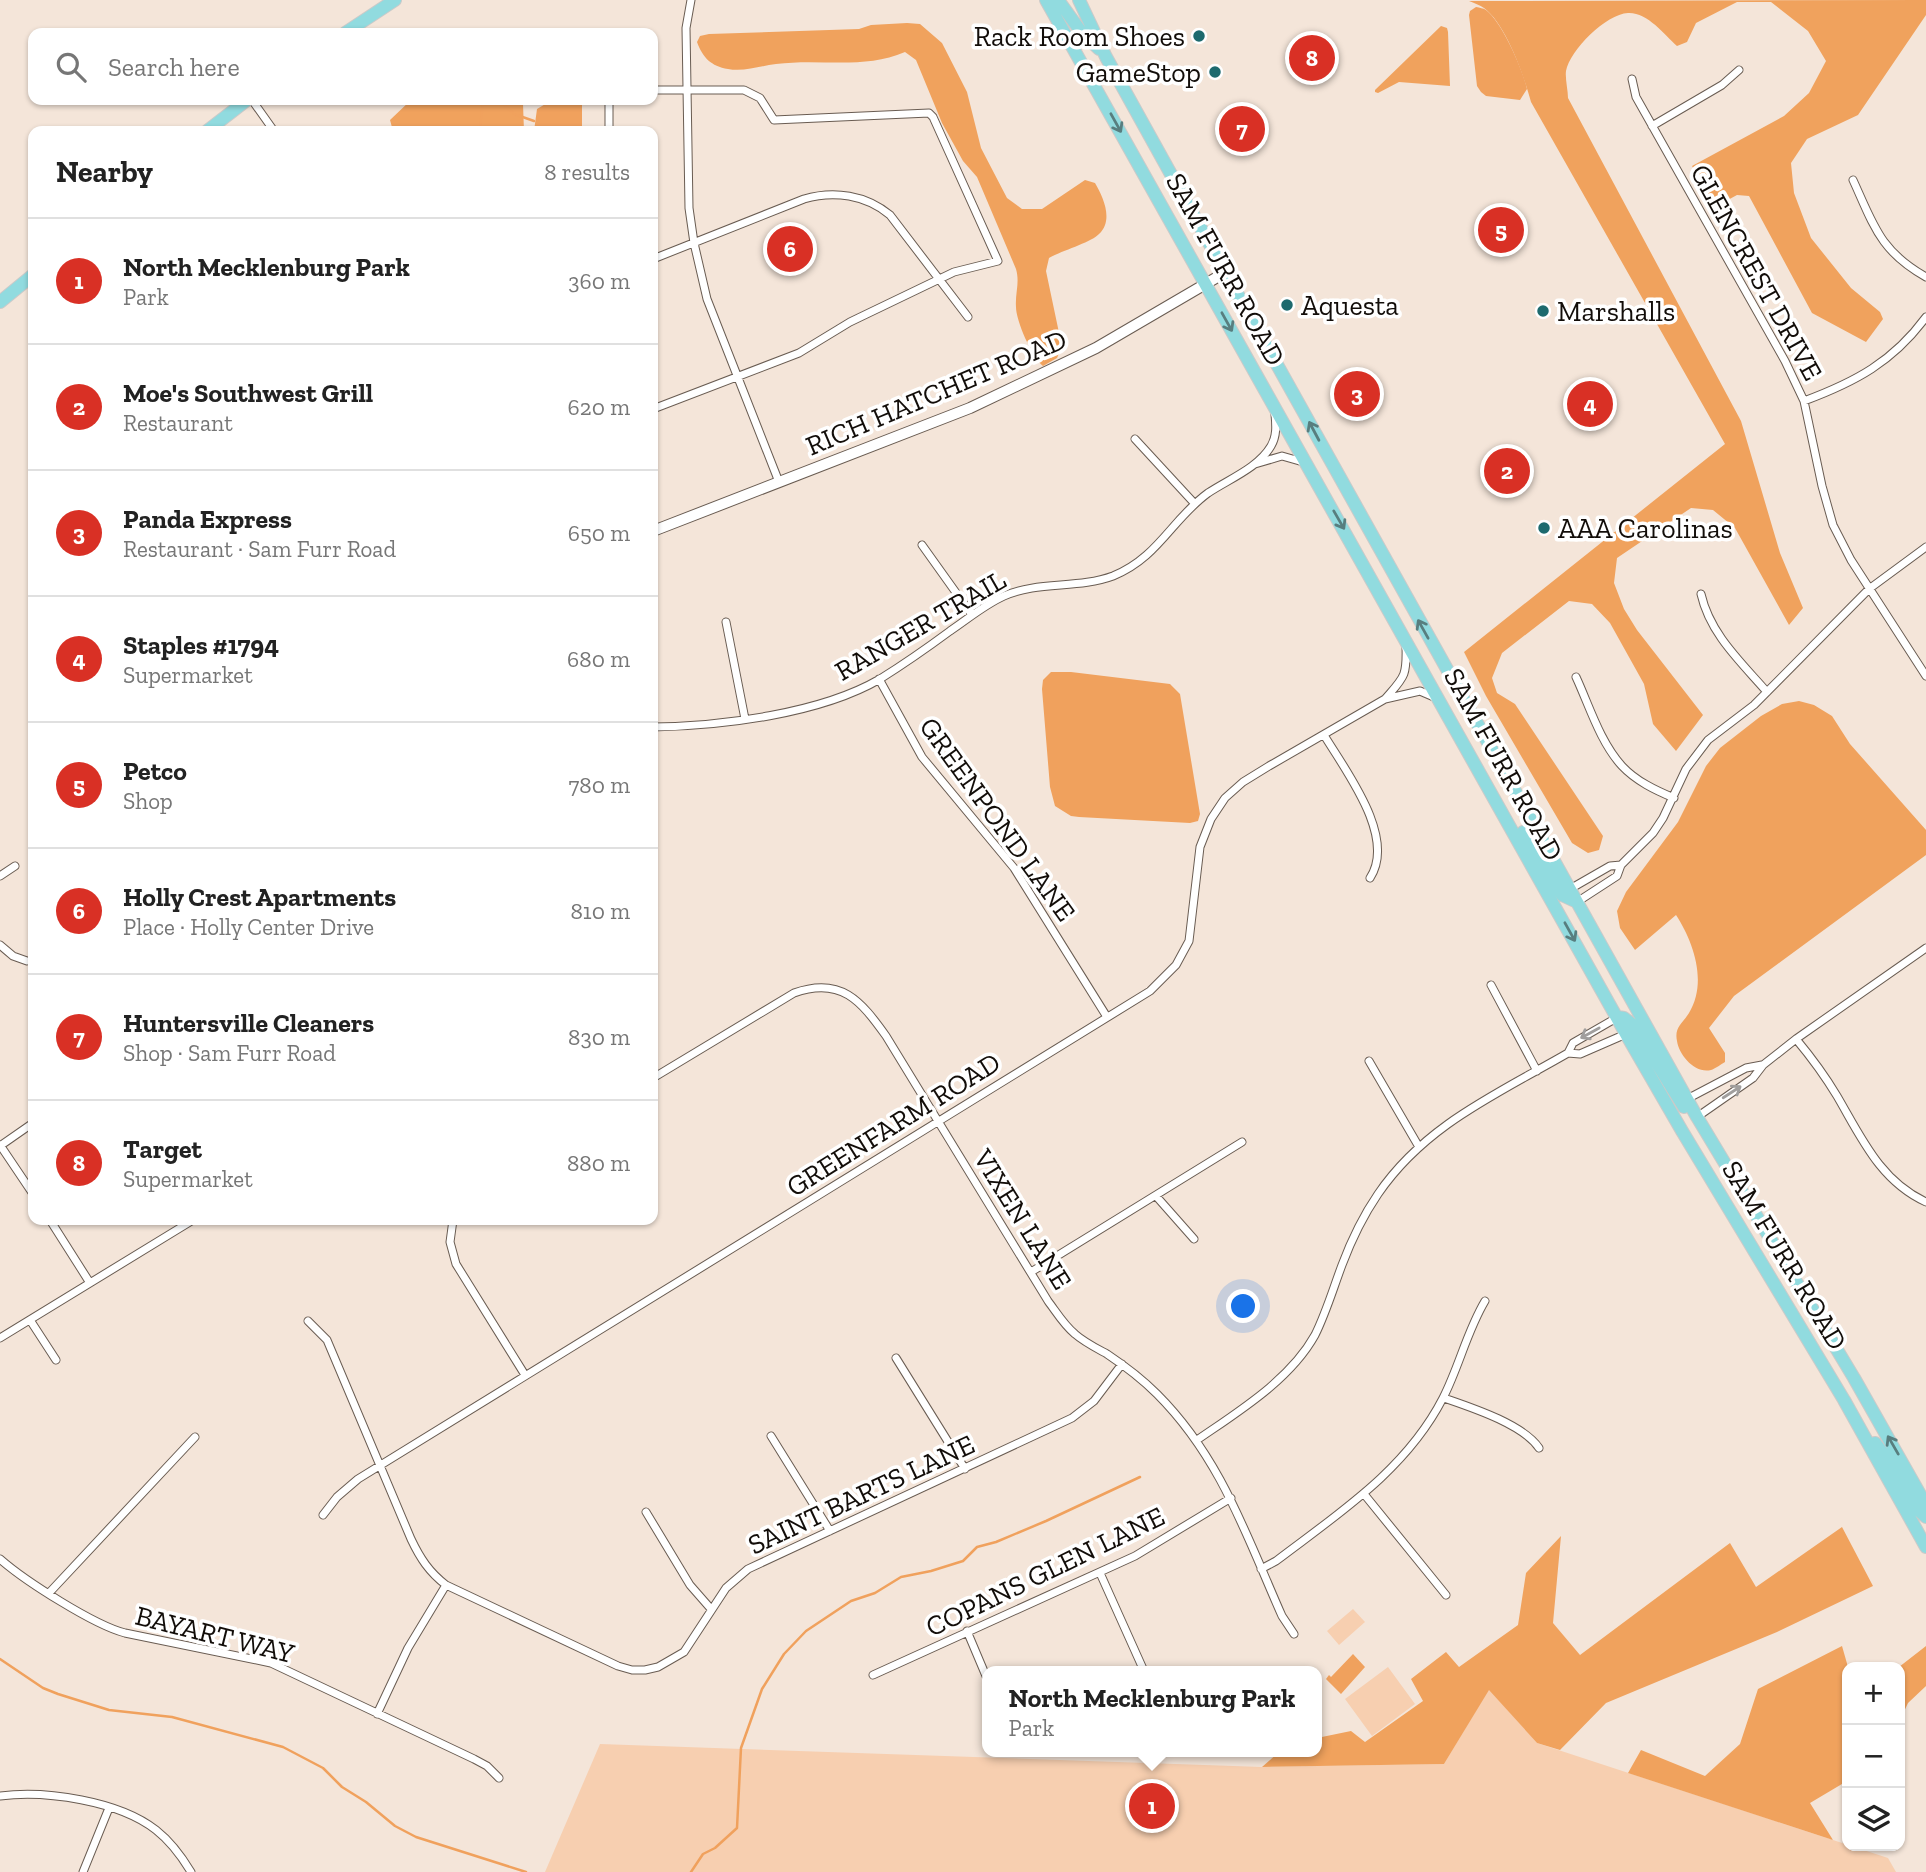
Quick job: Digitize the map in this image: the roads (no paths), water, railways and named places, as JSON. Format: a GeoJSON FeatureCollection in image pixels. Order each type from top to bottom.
{"type":"FeatureCollection","features":[{"type":"Feature","properties":{"kind":"main road"},"geometry":{"type":"LineString","coordinates":[[353,28],[395,0]]}},
{"type":"Feature","properties":{"kind":"main road","name":"SAM FURR ROAD"},"geometry":{"type":"LineString","coordinates":[[1046,0],[1626,1034],[1844,1400],[1926,1547]]}},
{"type":"Feature","properties":{"kind":"main road"},"geometry":{"type":"LineString","coordinates":[[1058,0],[1082,33],[1107,57]]}},
{"type":"Feature","properties":{"kind":"main road","name":"SAM FURR ROAD"},"geometry":{"type":"LineString","coordinates":[[1079,0],[1107,57],[1697,1117],[1854,1378],[1926,1505]]}},
{"type":"Feature","properties":{"kind":"main road"},"geometry":{"type":"LineString","coordinates":[[214,126],[242,105]]}},
{"type":"Feature","properties":{"kind":"main road"},"geometry":{"type":"LineString","coordinates":[[0,302],[28,279]]}},
{"type":"Feature","properties":{"kind":"main road"},"geometry":{"type":"LineString","coordinates":[[1470,754],[1538,855],[1558,890],[1577,902]]}},
{"type":"Feature","properties":{"kind":"main road"},"geometry":{"type":"LineString","coordinates":[[1618,1017],[1633,1025],[1673,1093],[1734,1179]]}},
{"type":"Feature","properties":{"kind":"main road"},"geometry":{"type":"LineString","coordinates":[[1844,1400],[1891,1464],[1917,1509],[1926,1517]]}},
{"type":"Feature","properties":{"kind":"street"},"geometry":{"type":"LineString","coordinates":[[691,0],[687,28],[689,208],[694,243],[707,299],[779,482]]}},
{"type":"Feature","properties":{"kind":"street"},"geometry":{"type":"LineString","coordinates":[[1652,125],[1722,85],[1739,70]]}},
{"type":"Feature","properties":{"kind":"street","name":"GLENCREST DRIVE"},"geometry":{"type":"LineString","coordinates":[[1632,79],[1636,97],[1785,361],[1804,401],[1833,525],[1851,561],[1926,676]]}},
{"type":"Feature","properties":{"kind":"street"},"geometry":{"type":"LineString","coordinates":[[658,90],[737,88],[751,91],[764,103],[774,120],[929,113],[998,261],[954,272],[850,322],[799,353],[658,407]]}},
{"type":"Feature","properties":{"kind":"street"},"geometry":{"type":"LineString","coordinates":[[253,105],[270,126]]}},
{"type":"Feature","properties":{"kind":"street"},"geometry":{"type":"LineString","coordinates":[[609,105],[609,126]]}},
{"type":"Feature","properties":{"kind":"street"},"geometry":{"type":"LineString","coordinates":[[1853,180],[1882,241],[1899,261],[1926,277]]}},
{"type":"Feature","properties":{"kind":"street"},"geometry":{"type":"LineString","coordinates":[[658,257],[804,199],[824,195],[850,195],[874,204],[890,215],[968,317]]}},
{"type":"Feature","properties":{"kind":"street","name":"RICH HATCHET ROAD"},"geometry":{"type":"LineString","coordinates":[[658,529],[922,428],[1040,376],[1096,348],[1226,272]]}},
{"type":"Feature","properties":{"kind":"street"},"geometry":{"type":"LineString","coordinates":[[1804,401],[1856,380],[1875,367],[1899,348],[1926,317]]}},
{"type":"Feature","properties":{"kind":"street","name":"RANGER TRAIL"},"geometry":{"type":"LineString","coordinates":[[658,727],[745,719],[821,703],[879,679],[1003,596],[1020,590],[1092,582],[1131,567],[1156,548],[1195,504],[1254,464],[1272,445],[1275,436],[1274,405]]}},
{"type":"Feature","properties":{"kind":"street"},"geometry":{"type":"LineString","coordinates":[[1135,439],[1195,504]]}},
{"type":"Feature","properties":{"kind":"street","name":"RANGER TRAIL"},"geometry":{"type":"LineString","coordinates":[[1254,464],[1282,456],[1296,458],[1307,464]]}},
{"type":"Feature","properties":{"kind":"street"},"geometry":{"type":"LineString","coordinates":[[922,545],[972,615]]}},
{"type":"Feature","properties":{"kind":"street"},"geometry":{"type":"LineString","coordinates":[[1577,902],[1617,876],[1621,865],[1653,833],[1696,753],[1716,732],[1767,692],[1869,589],[1926,547]]}},
{"type":"Feature","properties":{"kind":"street"},"geometry":{"type":"LineString","coordinates":[[1701,594],[1718,634],[1767,692]]}},
{"type":"Feature","properties":{"kind":"street"},"geometry":{"type":"LineString","coordinates":[[726,622],[745,719]]}},
{"type":"Feature","properties":{"kind":"street","name":"GREENFARM ROAD"},"geometry":{"type":"LineString","coordinates":[[323,1515],[349,1486],[381,1465],[1150,991],[1164,979],[1184,952],[1192,925],[1200,848],[1211,820],[1225,798],[1243,782],[1385,699],[1404,677],[1405,637]]}},
{"type":"Feature","properties":{"kind":"street"},"geometry":{"type":"LineString","coordinates":[[1576,677],[1607,745],[1622,766],[1651,788],[1674,798]]}},
{"type":"Feature","properties":{"kind":"street","name":"GREENPOND LANE"},"geometry":{"type":"LineString","coordinates":[[879,679],[922,757],[1014,868],[1107,1017]]}},
{"type":"Feature","properties":{"kind":"street","name":"GREENFARM ROAD"},"geometry":{"type":"LineString","coordinates":[[1385,699],[1420,691],[1441,701]]}},
{"type":"Feature","properties":{"kind":"street"},"geometry":{"type":"LineString","coordinates":[[1324,735],[1372,821],[1378,857],[1370,878]]}},
{"type":"Feature","properties":{"kind":"street"},"geometry":{"type":"LineString","coordinates":[[1570,889],[1610,866],[1621,865]]}},
{"type":"Feature","properties":{"kind":"street"},"geometry":{"type":"LineString","coordinates":[[0,876],[15,866]]}},
{"type":"Feature","properties":{"kind":"street"},"geometry":{"type":"LineString","coordinates":[[0,945],[13,956],[27,961]]}},
{"type":"Feature","properties":{"kind":"street"},"geometry":{"type":"LineString","coordinates":[[1697,1117],[1753,1078],[1763,1065],[1796,1039],[1923,950],[1926,960]]}},
{"type":"Feature","properties":{"kind":"street"},"geometry":{"type":"LineString","coordinates":[[1491,985],[1537,1071]]}},
{"type":"Feature","properties":{"kind":"street","name":"VIXEN LANE"},"geometry":{"type":"LineString","coordinates":[[658,1075],[785,998],[808,988],[832,988],[853,997],[868,1011],[1067,1327],[1078,1337],[1122,1364],[1155,1392],[1197,1440],[1231,1497],[1282,1616],[1294,1634]]}},
{"type":"Feature","properties":{"kind":"street"},"geometry":{"type":"LineString","coordinates":[[1197,1440],[1283,1375],[1300,1358],[1321,1322],[1352,1242],[1366,1214],[1394,1174],[1419,1147],[1460,1115],[1568,1053],[1573,1043],[1618,1017]]}},
{"type":"Feature","properties":{"kind":"street"},"geometry":{"type":"LineString","coordinates":[[1568,1053],[1580,1054],[1626,1034]]}},
{"type":"Feature","properties":{"kind":"street"},"geometry":{"type":"LineString","coordinates":[[1796,1039],[1824,1076],[1859,1137],[1881,1168],[1900,1185],[1926,1202]]}},
{"type":"Feature","properties":{"kind":"street"},"geometry":{"type":"LineString","coordinates":[[1369,1061],[1419,1147]]}},
{"type":"Feature","properties":{"kind":"street"},"geometry":{"type":"LineString","coordinates":[[1687,1099],[1746,1068],[1763,1065]]}},
{"type":"Feature","properties":{"kind":"street"},"geometry":{"type":"LineString","coordinates":[[28,1126],[0,1145],[28,1187]]}},
{"type":"Feature","properties":{"kind":"street"},"geometry":{"type":"LineString","coordinates":[[1031,1272],[1242,1142]]}},
{"type":"Feature","properties":{"kind":"street"},"geometry":{"type":"LineString","coordinates":[[1156,1196],[1194,1238]]}},
{"type":"Feature","properties":{"kind":"street"},"geometry":{"type":"LineString","coordinates":[[53,1225],[90,1283]]}},
{"type":"Feature","properties":{"kind":"street"},"geometry":{"type":"LineString","coordinates":[[0,1338],[185,1225]]}},
{"type":"Feature","properties":{"kind":"street"},"geometry":{"type":"LineString","coordinates":[[452,1225],[450,1242],[456,1264],[525,1375]]}},
{"type":"Feature","properties":{"kind":"street"},"geometry":{"type":"LineString","coordinates":[[1261,1569],[1276,1561],[1364,1494],[1397,1464],[1444,1398],[1485,1301]]}},
{"type":"Feature","properties":{"kind":"street"},"geometry":{"type":"LineString","coordinates":[[30,1320],[56,1360]]}},
{"type":"Feature","properties":{"kind":"street","name":"SAINT BARTS LANE"},"geometry":{"type":"LineString","coordinates":[[308,1321],[327,1340],[419,1557],[436,1578],[595,1655],[632,1670],[658,1667],[684,1653],[726,1588],[748,1569],[1044,1432],[1084,1410],[1105,1388],[1122,1364]]}},
{"type":"Feature","properties":{"kind":"street"},"geometry":{"type":"LineString","coordinates":[[896,1358],[965,1469]]}},
{"type":"Feature","properties":{"kind":"street"},"geometry":{"type":"LineString","coordinates":[[1444,1398],[1515,1427],[1533,1439],[1539,1448]]}},
{"type":"Feature","properties":{"kind":"street"},"geometry":{"type":"LineString","coordinates":[[771,1436],[830,1531]]}},
{"type":"Feature","properties":{"kind":"street"},"geometry":{"type":"LineString","coordinates":[[50,1593],[195,1437]]}},
{"type":"Feature","properties":{"kind":"street"},"geometry":{"type":"LineString","coordinates":[[1364,1494],[1446,1595]]}},
{"type":"Feature","properties":{"kind":"street","name":"COPANS GLEN LANE"},"geometry":{"type":"LineString","coordinates":[[873,1675],[1100,1573],[1158,1544],[1231,1497]]}},
{"type":"Feature","properties":{"kind":"street"},"geometry":{"type":"LineString","coordinates":[[646,1512],[690,1585],[711,1609]]}},
{"type":"Feature","properties":{"kind":"street","name":"BAYART WAY"},"geometry":{"type":"LineString","coordinates":[[0,1559],[50,1593],[116,1631],[271,1663],[474,1759],[487,1766],[499,1778]]}},
{"type":"Feature","properties":{"kind":"street"},"geometry":{"type":"LineString","coordinates":[[1100,1573],[1142,1666]]}},
{"type":"Feature","properties":{"kind":"street"},"geometry":{"type":"LineString","coordinates":[[377,1714],[408,1648],[446,1585]]}},
{"type":"Feature","properties":{"kind":"street"},"geometry":{"type":"LineString","coordinates":[[967,1632],[982,1666]]}},
{"type":"Feature","properties":{"kind":"street"},"geometry":{"type":"LineString","coordinates":[[0,1796],[20,1793],[46,1794],[109,1808],[138,1819],[174,1847],[191,1872]]}},
{"type":"Feature","properties":{"kind":"street"},"geometry":{"type":"LineString","coordinates":[[83,1872],[109,1808]]}},
{"type":"Feature","properties":{"kind":"waterway"},"geometry":{"type":"LineString","coordinates":[[480,126],[483,105]]}},
{"type":"Feature","properties":{"kind":"waterway"},"geometry":{"type":"LineString","coordinates":[[504,105],[514,114],[534,121]]}},
{"type":"Feature","properties":{"kind":"waterway"},"geometry":{"type":"LineString","coordinates":[[691,1872],[703,1854],[715,1848],[737,1828],[741,1748],[762,1689],[784,1654],[806,1631],[851,1601],[875,1593],[901,1577],[963,1561],[977,1547],[1046,1521],[1140,1477]]}},
{"type":"Feature","properties":{"kind":"waterway"},"geometry":{"type":"LineString","coordinates":[[0,1659],[43,1688],[109,1710],[172,1717],[283,1747],[323,1768],[342,1787],[366,1802],[395,1826],[416,1837],[526,1872]]}},
{"type":"Feature","properties":{"kind":"place","name":"Rack Room Shoes"},"geometry":{"type":"Point","coordinates":[1199,36]}},
{"type":"Feature","properties":{"kind":"place","name":"Target"},"geometry":{"type":"Point","coordinates":[1312,58]}},
{"type":"Feature","properties":{"kind":"place","name":"GameStop"},"geometry":{"type":"Point","coordinates":[1215,72]}},
{"type":"Feature","properties":{"kind":"place","name":"Huntersville Cleaners"},"geometry":{"type":"Point","coordinates":[1242,129]}},
{"type":"Feature","properties":{"kind":"place","name":"Petco"},"geometry":{"type":"Point","coordinates":[1501,230]}},
{"type":"Feature","properties":{"kind":"place","name":"Holly Crest Apartments"},"geometry":{"type":"Point","coordinates":[790,249]}},
{"type":"Feature","properties":{"kind":"place","name":"Aquesta"},"geometry":{"type":"Point","coordinates":[1287,305]}},
{"type":"Feature","properties":{"kind":"place","name":"Marshalls"},"geometry":{"type":"Point","coordinates":[1543,311]}},
{"type":"Feature","properties":{"kind":"place","name":"Panda Express"},"geometry":{"type":"Point","coordinates":[1357,394]}},
{"type":"Feature","properties":{"kind":"place","name":"Staples #1794"},"geometry":{"type":"Point","coordinates":[1590,404]}},
{"type":"Feature","properties":{"kind":"place","name":"Moe's Southwest Grill"},"geometry":{"type":"Point","coordinates":[1507,471]}},
{"type":"Feature","properties":{"kind":"place","name":"AAA Carolinas"},"geometry":{"type":"Point","coordinates":[1544,528]}},
{"type":"Feature","properties":{"kind":"place","name":"North Mecklenburg Park"},"geometry":{"type":"Point","coordinates":[1152,1806]}}]}
